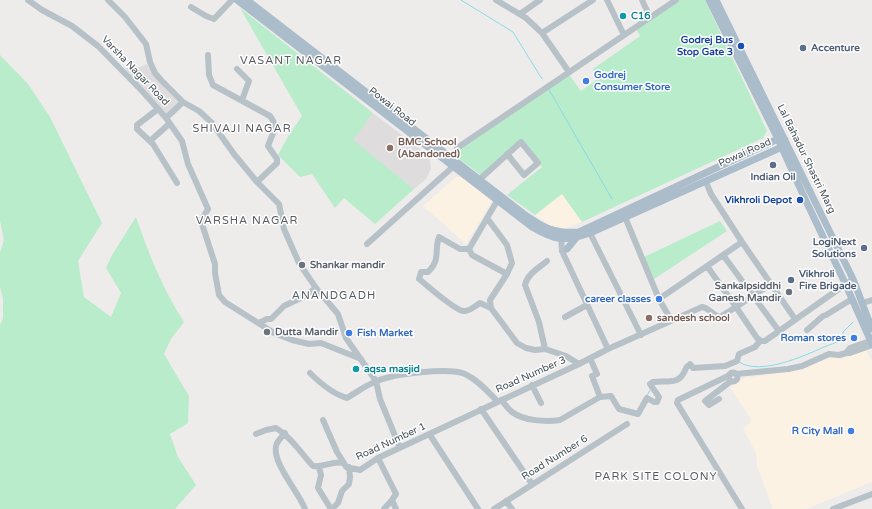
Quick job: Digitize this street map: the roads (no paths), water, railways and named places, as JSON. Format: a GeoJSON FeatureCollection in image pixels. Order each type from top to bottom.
{"type":"FeatureCollection","features":[{"type":"Feature","properties":{"kind":"main road","name":"Powai Road"},"geometry":{"type":"LineString","coordinates":[[237,0],[280,29]]}},
{"type":"Feature","properties":{"kind":"main road","name":"Powai Road"},"geometry":{"type":"LineString","coordinates":[[247,0],[280,29],[455,165],[497,201],[546,236],[576,238],[590,233],[706,182],[782,142]]}},
{"type":"Feature","properties":{"kind":"main road","name":"Lal Bahadur Shastri Marg"},"geometry":{"type":"LineString","coordinates":[[709,0],[782,142],[813,197],[853,278],[862,303],[869,312],[872,329]]}},
{"type":"Feature","properties":{"kind":"main road","name":"Lal Bahadur Shastri Marg"},"geometry":{"type":"LineString","coordinates":[[716,0],[782,142],[806,201],[845,283],[871,343]]}},
{"type":"Feature","properties":{"kind":"main road","name":"Powai Road"},"geometry":{"type":"LineString","coordinates":[[455,165],[479,180],[535,222],[564,236],[579,232],[782,142]]}},
{"type":"Feature","properties":{"kind":"main road"},"geometry":{"type":"LineString","coordinates":[[806,201],[813,197]]}},
{"type":"Feature","properties":{"kind":"main road"},"geometry":{"type":"LineString","coordinates":[[566,251],[576,238]]}},
{"type":"Feature","properties":{"kind":"street","name":"Varsha Nagar Road"},"geometry":{"type":"LineString","coordinates":[[28,0],[42,10],[72,26],[98,46],[168,121],[183,102]]}},
{"type":"Feature","properties":{"kind":"street"},"geometry":{"type":"LineString","coordinates":[[108,0],[125,17],[146,44],[150,62],[155,73],[183,102],[199,111],[212,123],[234,154],[257,182],[279,204],[284,229],[299,263],[316,288],[338,314],[346,338],[376,381],[380,398],[400,448]]}},
{"type":"Feature","properties":{"kind":"street"},"geometry":{"type":"LineString","coordinates":[[191,7],[214,20],[232,0]]}},
{"type":"Feature","properties":{"kind":"street"},"geometry":{"type":"LineString","coordinates":[[496,0],[526,18],[542,33],[569,72]]}},
{"type":"Feature","properties":{"kind":"street"},"geometry":{"type":"LineString","coordinates":[[520,14],[540,0]]}},
{"type":"Feature","properties":{"kind":"street"},"geometry":{"type":"LineString","coordinates":[[542,33],[593,0]]}},
{"type":"Feature","properties":{"kind":"street"},"geometry":{"type":"LineString","coordinates":[[607,0],[624,35]]}},
{"type":"Feature","properties":{"kind":"street"},"geometry":{"type":"LineString","coordinates":[[642,0],[650,17]]}},
{"type":"Feature","properties":{"kind":"street"},"geometry":{"type":"LineString","coordinates":[[457,148],[676,0]]}},
{"type":"Feature","properties":{"kind":"street"},"geometry":{"type":"LineString","coordinates":[[208,55],[209,75],[213,85],[251,104],[270,116],[275,122],[268,146],[277,160],[277,163],[257,182]]}},
{"type":"Feature","properties":{"kind":"street"},"geometry":{"type":"LineString","coordinates":[[237,69],[249,81],[242,100]]}},
{"type":"Feature","properties":{"kind":"street"},"geometry":{"type":"LineString","coordinates":[[158,109],[136,127],[150,141],[177,184]]}},
{"type":"Feature","properties":{"kind":"street"},"geometry":{"type":"LineString","coordinates":[[150,141],[168,121],[182,141],[188,164],[208,209],[200,221],[215,264],[214,273],[219,295],[225,302],[274,333],[292,340],[309,344],[321,343],[361,359]]}},
{"type":"Feature","properties":{"kind":"street"},"geometry":{"type":"LineString","coordinates":[[479,180],[507,154],[521,142],[538,163],[524,175],[507,154]]}},
{"type":"Feature","properties":{"kind":"street"},"geometry":{"type":"LineString","coordinates":[[367,244],[455,165]]}},
{"type":"Feature","properties":{"kind":"street"},"geometry":{"type":"LineString","coordinates":[[706,182],[711,194],[742,242],[795,319]]}},
{"type":"Feature","properties":{"kind":"street"},"geometry":{"type":"LineString","coordinates":[[469,249],[497,201]]}},
{"type":"Feature","properties":{"kind":"street"},"geometry":{"type":"LineString","coordinates":[[487,218],[507,245],[512,263],[507,274],[490,300],[491,308]]}},
{"type":"Feature","properties":{"kind":"street"},"geometry":{"type":"LineString","coordinates":[[625,218],[659,299],[671,320]]}},
{"type":"Feature","properties":{"kind":"street"},"geometry":{"type":"LineString","coordinates":[[590,233],[641,335]]}},
{"type":"Feature","properties":{"kind":"street"},"geometry":{"type":"LineString","coordinates":[[564,236],[566,251],[587,305],[608,349]]}},
{"type":"Feature","properties":{"kind":"street"},"geometry":{"type":"LineString","coordinates":[[469,249],[460,248],[439,237],[434,267],[428,272],[421,272],[419,279],[451,304],[463,311],[470,310],[480,303],[491,308],[518,343],[526,348],[535,350],[545,349],[566,356],[579,364]]}},
{"type":"Feature","properties":{"kind":"street"},"geometry":{"type":"LineString","coordinates":[[659,299],[742,242]]}},
{"type":"Feature","properties":{"kind":"street"},"geometry":{"type":"LineString","coordinates":[[469,249],[472,255],[507,274]]}},
{"type":"Feature","properties":{"kind":"street"},"geometry":{"type":"LineString","coordinates":[[723,255],[779,331]]}},
{"type":"Feature","properties":{"kind":"street"},"geometry":{"type":"LineString","coordinates":[[545,349],[539,322],[525,285],[526,280],[530,275],[547,261]]}},
{"type":"Feature","properties":{"kind":"street"},"geometry":{"type":"LineString","coordinates":[[707,266],[760,341]]}},
{"type":"Feature","properties":{"kind":"street"},"geometry":{"type":"LineString","coordinates":[[500,401],[512,412],[528,419],[554,420],[566,416],[600,397],[612,396],[619,409],[638,414],[647,398],[657,402],[659,397],[650,384],[653,382],[674,381],[679,379],[684,374],[686,367],[690,364],[693,368],[725,366],[737,361],[739,354],[755,346],[760,341],[765,341],[853,278]]}},
{"type":"Feature","properties":{"kind":"street"},"geometry":{"type":"LineString","coordinates":[[736,307],[771,284]]}},
{"type":"Feature","properties":{"kind":"street"},"geometry":{"type":"LineString","coordinates":[[259,323],[267,319],[271,319],[284,306],[303,297],[316,288]]}},
{"type":"Feature","properties":{"kind":"street"},"geometry":{"type":"LineString","coordinates":[[807,330],[823,316],[826,316],[852,299]]}},
{"type":"Feature","properties":{"kind":"street"},"geometry":{"type":"LineString","coordinates":[[862,303],[872,300]]}},
{"type":"Feature","properties":{"kind":"street"},"geometry":{"type":"LineString","coordinates":[[565,316],[587,305]]}},
{"type":"Feature","properties":{"kind":"street","name":"Road Number 3"},"geometry":{"type":"LineString","coordinates":[[310,373],[331,390],[347,398],[376,381],[402,374],[456,371],[466,375],[500,401],[608,349],[702,307],[720,317],[736,307]]}},
{"type":"Feature","properties":{"kind":"street"},"geometry":{"type":"LineString","coordinates":[[742,509],[677,403],[678,400],[732,376],[802,366],[828,354],[839,355],[846,353],[850,348],[871,343]]}},
{"type":"Feature","properties":{"kind":"street"},"geometry":{"type":"LineString","coordinates":[[590,358],[597,374],[592,376],[600,397]]}},
{"type":"Feature","properties":{"kind":"street"},"geometry":{"type":"LineString","coordinates":[[719,399],[709,405],[705,401],[732,376]]}},
{"type":"Feature","properties":{"kind":"street"},"geometry":{"type":"LineString","coordinates":[[532,385],[541,403]]}},
{"type":"Feature","properties":{"kind":"street","name":"Road Number 1"},"geometry":{"type":"LineString","coordinates":[[319,467],[337,462],[360,470],[378,458],[500,401]]}},
{"type":"Feature","properties":{"kind":"street"},"geometry":{"type":"LineString","coordinates":[[481,409],[532,484]]}},
{"type":"Feature","properties":{"kind":"street"},"geometry":{"type":"LineString","coordinates":[[256,434],[276,428],[284,433],[306,456],[313,466],[319,467],[321,475],[318,488],[331,509],[338,503],[342,491],[349,484],[350,477],[346,465],[337,452],[323,420]]}},
{"type":"Feature","properties":{"kind":"street","name":"Road Number 6"},"geometry":{"type":"LineString","coordinates":[[494,509],[627,424]]}},
{"type":"Feature","properties":{"kind":"street"},"geometry":{"type":"LineString","coordinates":[[284,433],[277,444],[276,451],[280,467],[305,509]]}},
{"type":"Feature","properties":{"kind":"street"},"geometry":{"type":"LineString","coordinates":[[430,435],[478,509]]}},
{"type":"Feature","properties":{"kind":"street"},"geometry":{"type":"LineString","coordinates":[[378,458],[396,494],[384,509]]}},
{"type":"Feature","properties":{"kind":"street"},"geometry":{"type":"LineString","coordinates":[[833,509],[872,494]]}},
{"type":"Feature","properties":{"kind":"street"},"geometry":{"type":"LineString","coordinates":[[392,500],[396,509]]}},
{"type":"Feature","properties":{"kind":"street"},"geometry":{"type":"LineString","coordinates":[[506,501],[512,509]]}},
{"type":"Feature","properties":{"kind":"waterway"},"geometry":{"type":"LineString","coordinates":[[461,0],[513,32],[542,79]]}},
{"type":"Feature","properties":{"kind":"waterway"},"geometry":{"type":"LineString","coordinates":[[548,88],[612,199]]}},
{"type":"Feature","properties":{"kind":"waterway"},"geometry":{"type":"LineString","coordinates":[[739,362],[748,366],[758,367],[770,366],[794,359],[838,341],[843,337],[843,332],[853,322]]}},
{"type":"Feature","properties":{"kind":"waterway"},"geometry":{"type":"LineString","coordinates":[[647,396],[650,390]]}},
{"type":"Feature","properties":{"kind":"place","name":"C16"},"geometry":{"type":"Point","coordinates":[623,16]}},
{"type":"Feature","properties":{"kind":"place","name":"Godrej Bus Stop Gate 3"},"geometry":{"type":"Point","coordinates":[741,46]}},
{"type":"Feature","properties":{"kind":"place","name":"Accenture"},"geometry":{"type":"Point","coordinates":[803,48]}},
{"type":"Feature","properties":{"kind":"place","name":"Godrej Consumer Store"},"geometry":{"type":"Point","coordinates":[586,81]}},
{"type":"Feature","properties":{"kind":"place","name":"BMC School (Abandoned)"},"geometry":{"type":"Point","coordinates":[390,148]}},
{"type":"Feature","properties":{"kind":"place","name":"Indian Oil"},"geometry":{"type":"Point","coordinates":[773,165]}},
{"type":"Feature","properties":{"kind":"place","name":"Vikhroli Depot"},"geometry":{"type":"Point","coordinates":[800,200]}},
{"type":"Feature","properties":{"kind":"place","name":"LogiNext Solutions"},"geometry":{"type":"Point","coordinates":[864,248]}},
{"type":"Feature","properties":{"kind":"place","name":"Shankar mandir"},"geometry":{"type":"Point","coordinates":[302,265]}},
{"type":"Feature","properties":{"kind":"place","name":"Vikhroli Fire Brigade"},"geometry":{"type":"Point","coordinates":[791,280]}},
{"type":"Feature","properties":{"kind":"place","name":"Sankalpsiddhi Ganesh Mandir"},"geometry":{"type":"Point","coordinates":[789,292]}},
{"type":"Feature","properties":{"kind":"place","name":"career classes"},"geometry":{"type":"Point","coordinates":[659,299]}},
{"type":"Feature","properties":{"kind":"place","name":"sandesh school"},"geometry":{"type":"Point","coordinates":[649,318]}},
{"type":"Feature","properties":{"kind":"place","name":"Dutta Mandir"},"geometry":{"type":"Point","coordinates":[267,332]}},
{"type":"Feature","properties":{"kind":"place","name":"Fish Market"},"geometry":{"type":"Point","coordinates":[349,333]}},
{"type":"Feature","properties":{"kind":"place","name":"Roman stores"},"geometry":{"type":"Point","coordinates":[854,338]}},
{"type":"Feature","properties":{"kind":"place","name":"aqsa masjid"},"geometry":{"type":"Point","coordinates":[356,369]}},
{"type":"Feature","properties":{"kind":"place","name":"R City Mall"},"geometry":{"type":"Point","coordinates":[851,431]}},
{"type":"Feature","properties":{"kind":"district","name":"VASANT NAGAR"},"geometry":{"type":"Point","coordinates":[291,61]}},
{"type":"Feature","properties":{"kind":"district","name":"SHIVAJI NAGAR"},"geometry":{"type":"Point","coordinates":[242,129]}},
{"type":"Feature","properties":{"kind":"district","name":"VARSHA NAGAR"},"geometry":{"type":"Point","coordinates":[247,221]}},
{"type":"Feature","properties":{"kind":"district","name":"ANANDGADH"},"geometry":{"type":"Point","coordinates":[334,296]}},
{"type":"Feature","properties":{"kind":"district","name":"PARK SITE COLONY"},"geometry":{"type":"Point","coordinates":[656,477]}}]}
